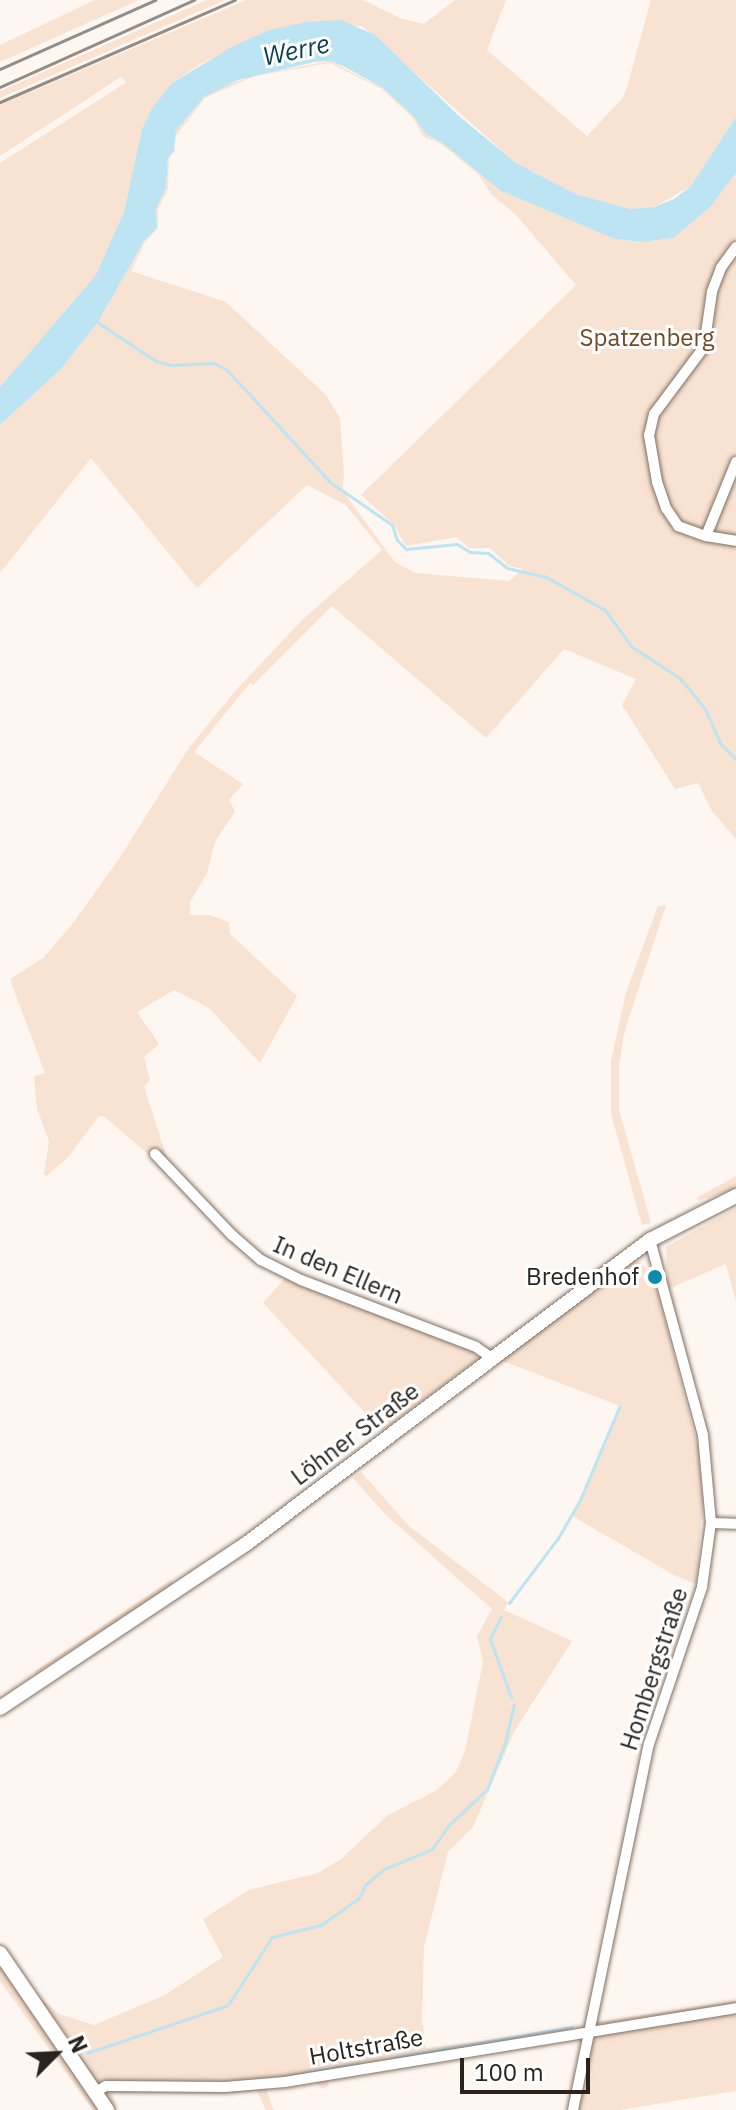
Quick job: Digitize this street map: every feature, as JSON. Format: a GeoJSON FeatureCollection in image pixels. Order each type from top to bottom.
{"type":"FeatureCollection","features":[{"type":"Feature","properties":{"kind":"main road","name":"Löhner Straße"},"geometry":{"type":"LineString","coordinates":[[0,1708],[246,1544],[650,1240],[736,1196]]}},
{"type":"Feature","properties":{"kind":"main road"},"geometry":{"type":"LineString","coordinates":[[0,1953],[97,2091],[107,2110]]}},
{"type":"Feature","properties":{"kind":"street"},"geometry":{"type":"LineString","coordinates":[[736,247],[721,268],[712,292],[704,347],[650,425],[652,466],[666,508],[678,526],[706,536],[736,541]]}},
{"type":"Feature","properties":{"kind":"street"},"geometry":{"type":"LineString","coordinates":[[706,536],[736,462]]}},
{"type":"Feature","properties":{"kind":"street","name":"In den Ellern"},"geometry":{"type":"LineString","coordinates":[[155,1154],[232,1235],[261,1260],[301,1280],[476,1347],[492,1358]]}},
{"type":"Feature","properties":{"kind":"street","name":"Hombergstraße"},"geometry":{"type":"LineString","coordinates":[[573,2110],[586,2032],[649,1744],[696,1608],[711,1523],[703,1435],[650,1240]]}},
{"type":"Feature","properties":{"kind":"street"},"geometry":{"type":"LineString","coordinates":[[711,1523],[736,1524]]}},
{"type":"Feature","properties":{"kind":"street","name":"Holtstraße"},"geometry":{"type":"LineString","coordinates":[[97,2091],[106,2086],[225,2087],[285,2082],[736,2008]]}},
{"type":"Feature","properties":{"kind":"green space"},"geometry":{"type":"Polygon","coordinates":[[[95,0],[139,0],[0,62],[0,45],[95,0]]]}},
{"type":"Feature","properties":{"kind":"green space"},"geometry":{"type":"Polygon","coordinates":[[[207,0],[225,0],[0,98],[0,91],[207,0]]]}},
{"type":"Feature","properties":{"kind":"green space"},"geometry":{"type":"Polygon","coordinates":[[[246,0],[363,0],[400,18],[424,24],[455,0],[506,0],[487,50],[587,136],[622,99],[651,0],[736,0],[736,117],[691,186],[654,207],[630,209],[576,194],[516,163],[362,26],[266,31],[199,65],[172,83],[152,108],[142,129],[124,212],[96,276],[0,387],[0,163],[127,82],[121,77],[0,156],[0,105],[246,0]]]}},
{"type":"Feature","properties":{"kind":"green space","name":"Spatzenberg"},"geometry":{"type":"Polygon","coordinates":[[[330,61],[383,88],[413,116],[426,134],[441,142],[501,191],[615,239],[641,242],[674,238],[711,206],[736,173],[736,839],[712,811],[698,783],[675,789],[622,705],[636,679],[564,649],[486,738],[332,606],[253,685],[250,683],[194,752],[243,784],[229,800],[235,811],[215,842],[207,873],[190,902],[190,915],[209,915],[229,922],[230,934],[297,996],[260,1063],[209,1008],[174,990],[137,1012],[159,1044],[144,1057],[150,1080],[144,1086],[168,1161],[259,1255],[291,1272],[472,1342],[470,1349],[478,1359],[382,1431],[263,1303],[286,1277],[243,1249],[166,1170],[105,1117],[99,1116],[69,1156],[47,1176],[44,1174],[49,1141],[37,1109],[34,1076],[45,1073],[10,979],[43,958],[70,927],[119,859],[188,749],[236,690],[303,619],[382,550],[346,505],[307,485],[197,588],[91,458],[0,573],[0,425],[61,369],[98,322],[144,241],[157,228],[156,208],[166,189],[168,157],[174,151],[175,141],[175,151],[169,158],[168,189],[158,209],[158,228],[145,242],[131,271],[226,302],[325,394],[340,418],[342,490],[395,562],[415,573],[509,581],[523,569],[509,566],[490,548],[469,548],[456,537],[406,546],[393,524],[361,495],[576,285],[516,215],[491,194],[478,174],[440,143],[424,137],[412,117],[382,89],[330,63],[255,76],[205,98],[175,136],[204,97],[255,75],[330,61]]]}},
{"type":"Feature","properties":{"kind":"green space"},"geometry":{"type":"Polygon","coordinates":[[[666,905],[625,1030],[619,1065],[619,1110],[651,1223],[642,1225],[611,1114],[611,1061],[626,992],[658,906],[666,905]]]}},
{"type":"Feature","properties":{"kind":"green space"},"geometry":{"type":"Polygon","coordinates":[[[736,1176],[736,1189],[697,1201],[698,1197],[736,1176]]]}},
{"type":"Feature","properties":{"kind":"green space"},"geometry":{"type":"Polygon","coordinates":[[[736,1208],[736,1302],[726,1264],[668,1289],[666,1247],[736,1208]]]}},
{"type":"Feature","properties":{"kind":"green space"},"geometry":{"type":"Polygon","coordinates":[[[638,1261],[653,1275],[698,1448],[703,1501],[696,1584],[674,1575],[572,1516],[620,1406],[500,1360],[631,1262],[638,1261]]]}},
{"type":"Feature","properties":{"kind":"green space"},"geometry":{"type":"Polygon","coordinates":[[[361,1472],[409,1526],[508,1602],[504,1610],[572,1641],[514,1732],[473,1827],[448,1852],[424,1947],[422,2018],[426,2048],[490,2040],[490,2053],[329,2079],[328,2086],[322,2089],[314,2081],[266,2089],[274,2110],[266,2110],[257,2091],[223,2094],[112,2093],[117,2110],[93,2110],[0,1981],[0,1942],[58,2030],[97,2076],[37,1995],[59,2014],[94,2025],[165,1995],[223,1957],[203,1919],[249,1890],[318,1873],[341,1859],[388,1815],[437,1790],[456,1772],[465,1751],[483,1662],[477,1636],[492,1609],[384,1513],[353,1478],[361,1472]]]}},
{"type":"Feature","properties":{"kind":"green space"},"geometry":{"type":"Polygon","coordinates":[[[171,1580],[174,1584],[35,1674],[35,1671],[171,1580]]]}},
{"type":"Feature","properties":{"kind":"green space"},"geometry":{"type":"Polygon","coordinates":[[[736,2001],[736,2091],[620,2110],[577,2110],[597,2022],[736,2001]]]}},
{"type":"Feature","properties":{"kind":"water","name":"Werre"},"geometry":{"type":"Polygon","coordinates":[[[341,20],[375,35],[460,117],[516,163],[576,194],[630,209],[654,207],[674,199],[691,186],[736,117],[736,173],[711,206],[674,238],[641,242],[615,239],[501,191],[441,142],[426,134],[413,116],[383,88],[345,67],[330,61],[314,62],[238,80],[204,97],[176,131],[174,151],[168,158],[166,188],[156,209],[157,228],[144,241],[98,322],[61,369],[0,425],[0,387],[96,275],[124,212],[142,129],[152,108],[172,83],[230,48],[266,31],[306,22],[341,20]]]}},
{"type":"Feature","properties":{"kind":"waterway"},"geometry":{"type":"LineString","coordinates":[[97,322],[156,361],[172,365],[214,363],[227,370],[330,482],[392,525],[397,540],[406,549],[457,544],[470,552],[488,553],[507,568],[546,577],[605,610],[632,647],[680,678],[705,709],[720,743],[736,759]]}},
{"type":"Feature","properties":{"kind":"waterway"},"geometry":{"type":"LineString","coordinates":[[509,1603],[558,1538],[580,1500],[619,1407]]}},
{"type":"Feature","properties":{"kind":"waterway"},"geometry":{"type":"LineString","coordinates":[[501,1617],[490,1639],[511,1697]]}},
{"type":"Feature","properties":{"kind":"waterway"},"geometry":{"type":"LineString","coordinates":[[87,2053],[228,2005],[272,1937],[321,1925],[359,1898],[365,1885],[384,1869],[432,1849],[448,1826],[487,1789],[505,1743],[514,1705]]}},
{"type":"Feature","properties":{"kind":"waterway"},"geometry":{"type":"LineString","coordinates":[[396,2057],[571,2027]]}},
{"type":"Feature","properties":{"kind":"waterway"},"geometry":{"type":"LineString","coordinates":[[282,2077],[360,2063]]}},
{"type":"Feature","properties":{"kind":"railway"},"geometry":{"type":"LineString","coordinates":[[0,69],[155,0]]}},
{"type":"Feature","properties":{"kind":"railway"},"geometry":{"type":"LineString","coordinates":[[0,87],[194,0]]}},
{"type":"Feature","properties":{"kind":"railway"},"geometry":{"type":"LineString","coordinates":[[0,102],[235,0]]}},
{"type":"Feature","properties":{"kind":"place","name":"Bredenhof"},"geometry":{"type":"Point","coordinates":[655,1277]}}]}
